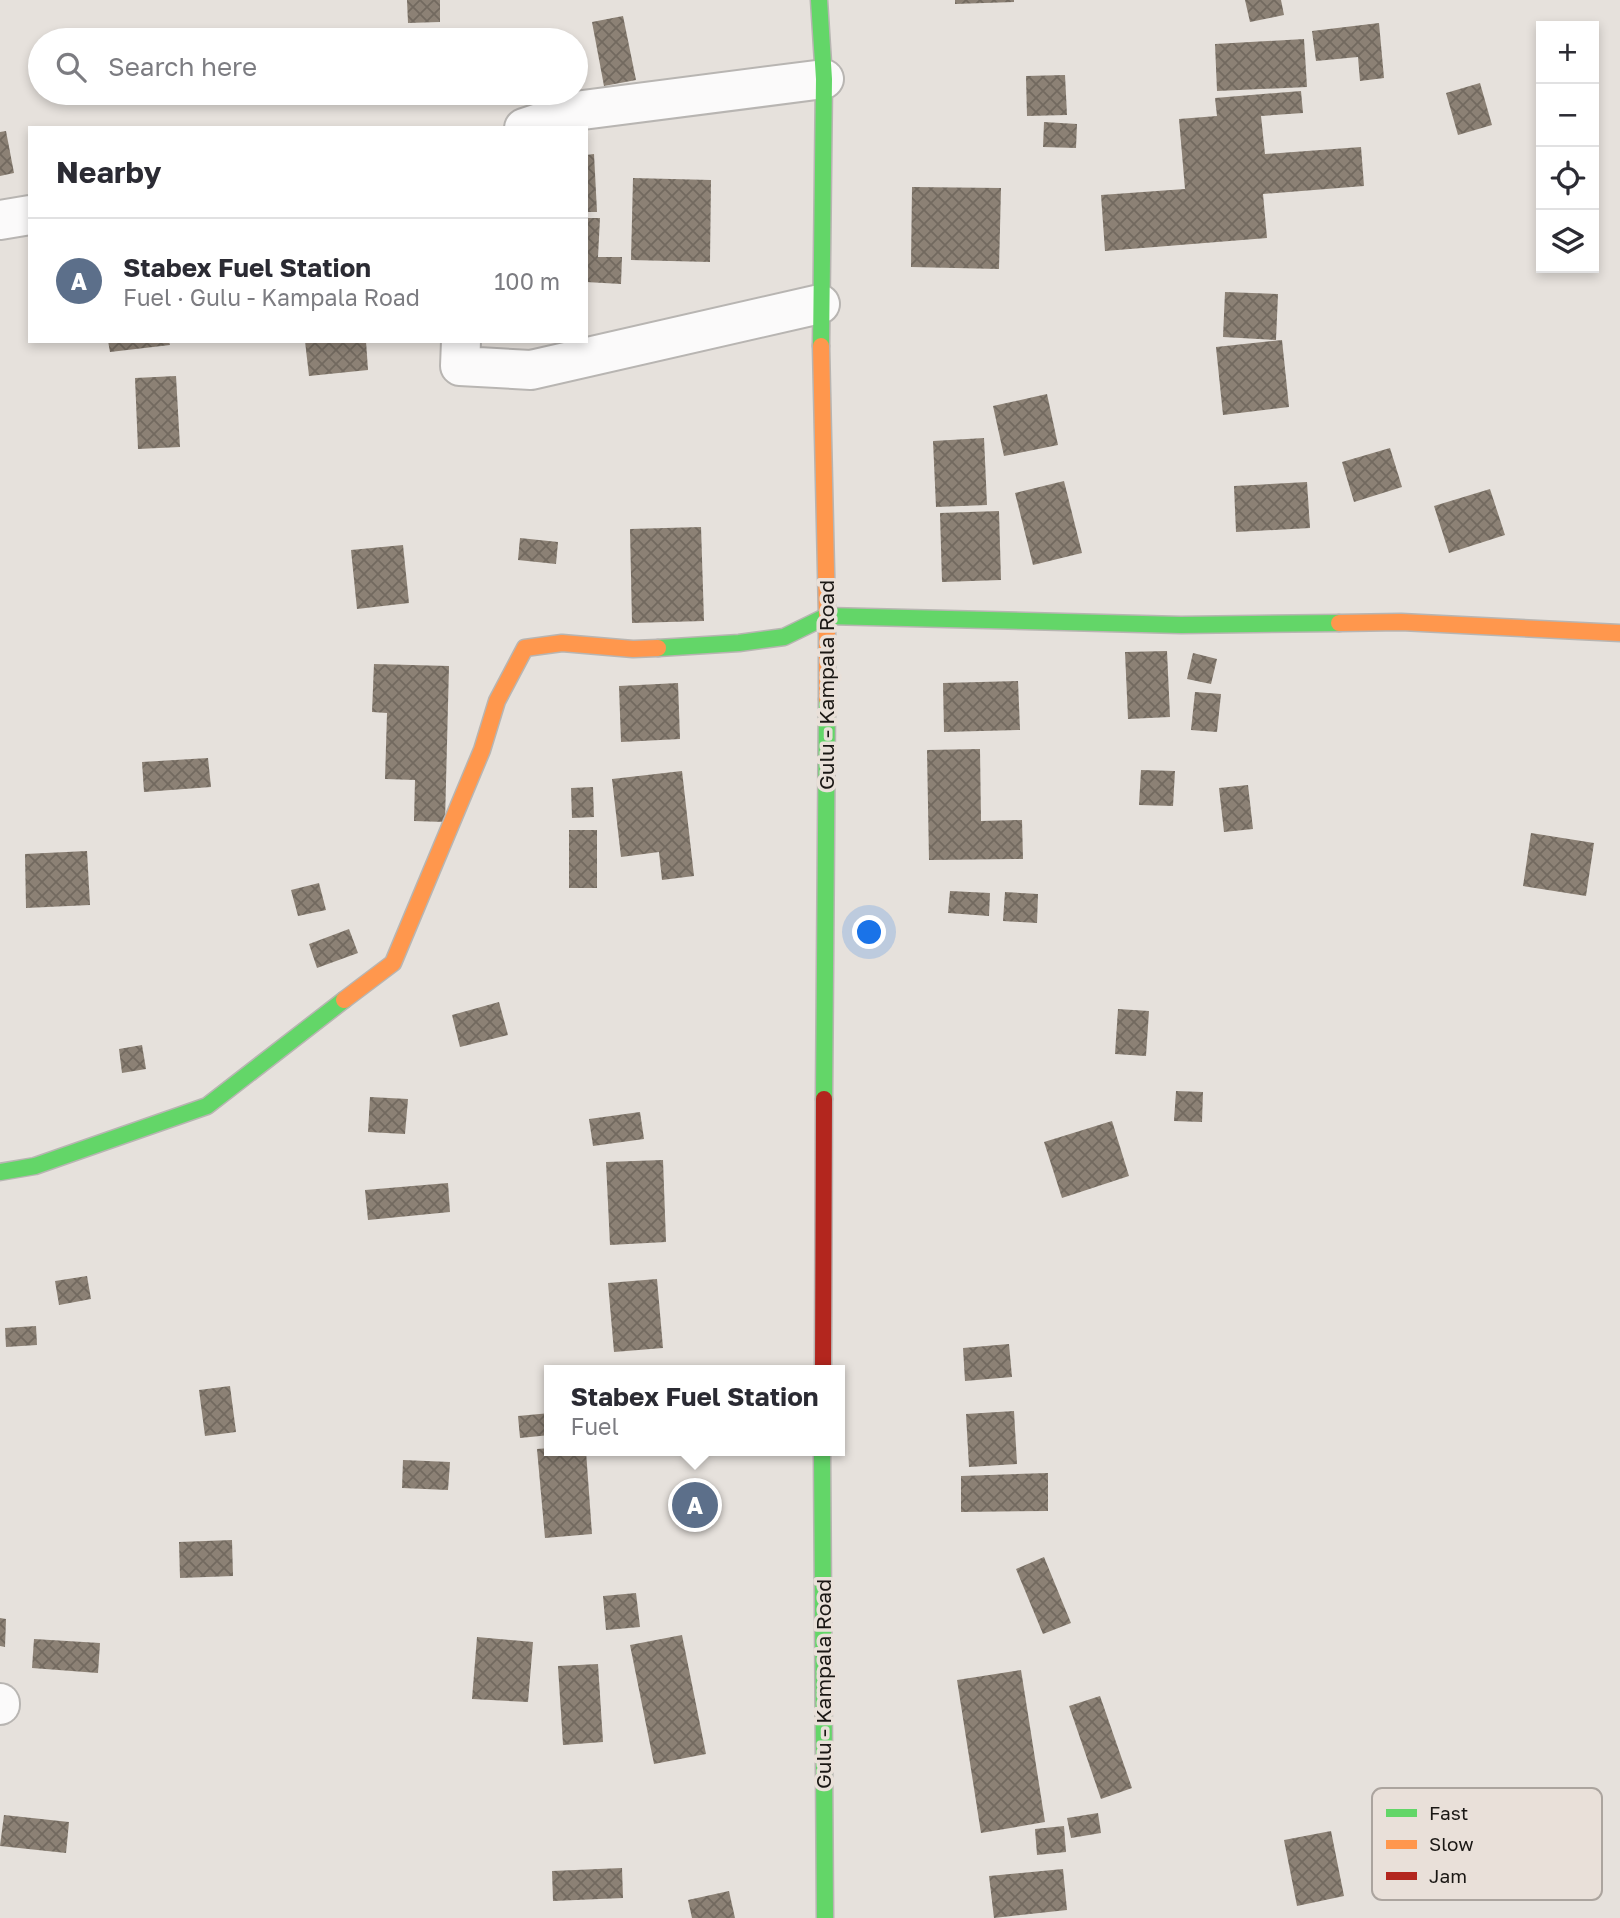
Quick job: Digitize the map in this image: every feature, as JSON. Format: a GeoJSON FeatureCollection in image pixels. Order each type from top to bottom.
{"type":"FeatureCollection","features":[{"type":"Feature","properties":{"kind":"street","name":"Gulu - Kampala Road"},"geometry":{"type":"LineString","coordinates":[[819,0],[824,79],[820,304],[827,616],[822,1365]]}},
{"type":"Feature","properties":{"kind":"street"},"geometry":{"type":"LineString","coordinates":[[530,126],[575,111],[824,79]]}},
{"type":"Feature","properties":{"kind":"street"},"geometry":{"type":"LineString","coordinates":[[0,220],[28,215]]}},
{"type":"Feature","properties":{"kind":"street"},"geometry":{"type":"LineString","coordinates":[[461,343],[460,366],[531,370],[820,304]]}},
{"type":"Feature","properties":{"kind":"street"},"geometry":{"type":"LineString","coordinates":[[0,1172],[35,1166],[207,1106],[393,963],[482,750],[497,701],[525,648],[562,643],[633,649],[738,643],[784,636],[827,616],[1181,625],[1401,622],[1620,633]]}},
{"type":"Feature","properties":{"kind":"street","name":"Gulu - Kampala Road"},"geometry":{"type":"LineString","coordinates":[[822,1456],[825,1918]]}},
{"type":"Feature","properties":{"kind":"building"},"geometry":{"type":"Polygon","coordinates":[[[407,0],[440,0],[440,22],[408,23],[407,0]]]}},
{"type":"Feature","properties":{"kind":"building"},"geometry":{"type":"Polygon","coordinates":[[[955,0],[1014,0],[1014,2],[955,4],[955,0]]]}},
{"type":"Feature","properties":{"kind":"building"},"geometry":{"type":"Polygon","coordinates":[[[1245,0],[1281,0],[1284,15],[1250,22],[1245,0]]]}},
{"type":"Feature","properties":{"kind":"building"},"geometry":{"type":"Polygon","coordinates":[[[623,16],[636,80],[604,86],[592,22],[623,16]]]}},
{"type":"Feature","properties":{"kind":"building"},"geometry":{"type":"Polygon","coordinates":[[[1379,23],[1384,78],[1360,81],[1358,57],[1316,61],[1312,31],[1379,23]]]}},
{"type":"Feature","properties":{"kind":"building"},"geometry":{"type":"Polygon","coordinates":[[[1304,39],[1307,87],[1217,91],[1215,44],[1304,39]]]}},
{"type":"Feature","properties":{"kind":"building"},"geometry":{"type":"Polygon","coordinates":[[[1065,75],[1067,115],[1027,116],[1026,76],[1065,75]]]}},
{"type":"Feature","properties":{"kind":"building"},"geometry":{"type":"Polygon","coordinates":[[[1480,83],[1492,125],[1458,135],[1446,93],[1480,83]]]}},
{"type":"Feature","properties":{"kind":"building"},"geometry":{"type":"Polygon","coordinates":[[[1301,91],[1303,113],[1261,116],[1265,154],[1361,147],[1364,186],[1263,194],[1267,238],[1105,251],[1101,195],[1185,189],[1179,119],[1217,116],[1215,98],[1301,91]]]}},
{"type":"Feature","properties":{"kind":"building"},"geometry":{"type":"Polygon","coordinates":[[[1044,122],[1077,124],[1076,148],[1043,147],[1044,122]]]}},
{"type":"Feature","properties":{"kind":"building"},"geometry":{"type":"Polygon","coordinates":[[[6,131],[14,173],[0,176],[0,132],[6,131]]]}},
{"type":"Feature","properties":{"kind":"building"},"geometry":{"type":"Polygon","coordinates":[[[594,154],[597,212],[588,212],[588,155],[594,154]]]}},
{"type":"Feature","properties":{"kind":"building"},"geometry":{"type":"Polygon","coordinates":[[[633,178],[711,180],[710,262],[631,260],[633,178]]]}},
{"type":"Feature","properties":{"kind":"building"},"geometry":{"type":"Polygon","coordinates":[[[912,187],[1001,188],[999,269],[911,267],[912,187]]]}},
{"type":"Feature","properties":{"kind":"building"},"geometry":{"type":"Polygon","coordinates":[[[588,218],[600,218],[598,257],[622,257],[621,284],[588,282],[588,218]]]}},
{"type":"Feature","properties":{"kind":"building"},"geometry":{"type":"Polygon","coordinates":[[[1225,292],[1278,294],[1276,340],[1223,337],[1225,292]]]}},
{"type":"Feature","properties":{"kind":"building"},"geometry":{"type":"Polygon","coordinates":[[[1282,340],[1289,407],[1223,415],[1216,347],[1282,340]]]}},
{"type":"Feature","properties":{"kind":"building"},"geometry":{"type":"Polygon","coordinates":[[[108,343],[170,345],[110,352],[108,343]]]}},
{"type":"Feature","properties":{"kind":"building"},"geometry":{"type":"Polygon","coordinates":[[[305,343],[366,343],[368,370],[309,376],[305,343]]]}},
{"type":"Feature","properties":{"kind":"building"},"geometry":{"type":"Polygon","coordinates":[[[176,376],[180,447],[138,449],[135,378],[176,376]]]}},
{"type":"Feature","properties":{"kind":"building"},"geometry":{"type":"Polygon","coordinates":[[[1047,394],[1058,445],[1004,456],[993,406],[1047,394]]]}},
{"type":"Feature","properties":{"kind":"building"},"geometry":{"type":"Polygon","coordinates":[[[984,438],[987,505],[936,507],[933,441],[984,438]]]}},
{"type":"Feature","properties":{"kind":"building"},"geometry":{"type":"Polygon","coordinates":[[[1390,448],[1402,487],[1354,502],[1342,462],[1390,448]]]}},
{"type":"Feature","properties":{"kind":"building"},"geometry":{"type":"Polygon","coordinates":[[[1064,481],[1082,553],[1033,565],[1015,493],[1064,481]]]}},
{"type":"Feature","properties":{"kind":"building"},"geometry":{"type":"Polygon","coordinates":[[[1307,482],[1310,528],[1236,532],[1234,486],[1307,482]]]}},
{"type":"Feature","properties":{"kind":"building"},"geometry":{"type":"Polygon","coordinates":[[[1490,489],[1505,535],[1449,553],[1434,506],[1490,489]]]}},
{"type":"Feature","properties":{"kind":"building"},"geometry":{"type":"Polygon","coordinates":[[[999,511],[1001,580],[942,582],[940,513],[999,511]]]}},
{"type":"Feature","properties":{"kind":"building"},"geometry":{"type":"Polygon","coordinates":[[[701,527],[704,621],[632,623],[630,529],[701,527]]]}},
{"type":"Feature","properties":{"kind":"building"},"geometry":{"type":"Polygon","coordinates":[[[520,538],[558,542],[556,564],[518,560],[520,538]]]}},
{"type":"Feature","properties":{"kind":"building"},"geometry":{"type":"Polygon","coordinates":[[[403,545],[409,603],[357,609],[351,550],[403,545]]]}},
{"type":"Feature","properties":{"kind":"building"},"geometry":{"type":"Polygon","coordinates":[[[1167,651],[1170,717],[1128,719],[1125,652],[1167,651]]]}},
{"type":"Feature","properties":{"kind":"building"},"geometry":{"type":"Polygon","coordinates":[[[1193,653],[1217,659],[1211,684],[1187,679],[1193,653]]]}},
{"type":"Feature","properties":{"kind":"building"},"geometry":{"type":"Polygon","coordinates":[[[374,664],[449,666],[445,822],[414,821],[415,780],[385,779],[387,713],[372,712],[374,664]]]}},
{"type":"Feature","properties":{"kind":"building"},"geometry":{"type":"Polygon","coordinates":[[[1018,681],[1020,730],[944,732],[943,683],[1018,681]]]}},
{"type":"Feature","properties":{"kind":"building"},"geometry":{"type":"Polygon","coordinates":[[[678,683],[680,739],[621,742],[619,686],[678,683]]]}},
{"type":"Feature","properties":{"kind":"building"},"geometry":{"type":"Polygon","coordinates":[[[1195,692],[1221,694],[1217,732],[1191,730],[1195,692]]]}},
{"type":"Feature","properties":{"kind":"building"},"geometry":{"type":"Polygon","coordinates":[[[980,749],[981,821],[1022,820],[1023,859],[929,860],[927,750],[980,749]]]}},
{"type":"Feature","properties":{"kind":"building"},"geometry":{"type":"Polygon","coordinates":[[[208,758],[211,787],[144,792],[142,762],[208,758]]]}},
{"type":"Feature","properties":{"kind":"building"},"geometry":{"type":"Polygon","coordinates":[[[1141,770],[1175,771],[1173,806],[1139,805],[1141,770]]]}},
{"type":"Feature","properties":{"kind":"building"},"geometry":{"type":"Polygon","coordinates":[[[682,771],[694,876],[662,880],[659,852],[621,857],[612,779],[682,771]]]}},
{"type":"Feature","properties":{"kind":"building"},"geometry":{"type":"Polygon","coordinates":[[[1248,785],[1253,829],[1224,832],[1219,788],[1248,785]]]}},
{"type":"Feature","properties":{"kind":"building"},"geometry":{"type":"Polygon","coordinates":[[[593,787],[594,817],[572,818],[571,788],[593,787]]]}},
{"type":"Feature","properties":{"kind":"building"},"geometry":{"type":"Polygon","coordinates":[[[569,830],[597,830],[597,888],[569,888],[569,830]]]}},
{"type":"Feature","properties":{"kind":"building"},"geometry":{"type":"Polygon","coordinates":[[[1531,833],[1594,843],[1586,896],[1523,886],[1531,833]]]}},
{"type":"Feature","properties":{"kind":"building"},"geometry":{"type":"Polygon","coordinates":[[[87,851],[90,905],[26,908],[25,854],[87,851]]]}},
{"type":"Feature","properties":{"kind":"building"},"geometry":{"type":"Polygon","coordinates":[[[319,883],[326,910],[298,916],[291,890],[319,883]]]}},
{"type":"Feature","properties":{"kind":"building"},"geometry":{"type":"Polygon","coordinates":[[[950,891],[990,893],[989,916],[948,913],[950,891]]]}},
{"type":"Feature","properties":{"kind":"building"},"geometry":{"type":"Polygon","coordinates":[[[1005,892],[1038,894],[1037,923],[1003,921],[1005,892]]]}},
{"type":"Feature","properties":{"kind":"building"},"geometry":{"type":"Polygon","coordinates":[[[349,929],[358,953],[317,968],[309,944],[349,929]]]}},
{"type":"Feature","properties":{"kind":"building"},"geometry":{"type":"Polygon","coordinates":[[[499,1002],[508,1035],[460,1047],[452,1015],[499,1002]]]}},
{"type":"Feature","properties":{"kind":"building"},"geometry":{"type":"Polygon","coordinates":[[[1118,1009],[1149,1011],[1146,1056],[1115,1054],[1118,1009]]]}},
{"type":"Feature","properties":{"kind":"building"},"geometry":{"type":"Polygon","coordinates":[[[142,1045],[146,1069],[122,1073],[119,1049],[142,1045]]]}},
{"type":"Feature","properties":{"kind":"building"},"geometry":{"type":"Polygon","coordinates":[[[1176,1091],[1203,1092],[1202,1122],[1174,1121],[1176,1091]]]}},
{"type":"Feature","properties":{"kind":"building"},"geometry":{"type":"Polygon","coordinates":[[[370,1097],[408,1099],[405,1134],[368,1132],[370,1097]]]}},
{"type":"Feature","properties":{"kind":"building"},"geometry":{"type":"Polygon","coordinates":[[[640,1112],[644,1139],[593,1146],[589,1119],[640,1112]]]}},
{"type":"Feature","properties":{"kind":"building"},"geometry":{"type":"Polygon","coordinates":[[[1112,1121],[1129,1176],[1062,1198],[1044,1142],[1112,1121]]]}},
{"type":"Feature","properties":{"kind":"building"},"geometry":{"type":"Polygon","coordinates":[[[663,1160],[666,1242],[610,1245],[606,1162],[663,1160]]]}},
{"type":"Feature","properties":{"kind":"building"},"geometry":{"type":"Polygon","coordinates":[[[448,1183],[450,1212],[368,1220],[365,1190],[448,1183]]]}},
{"type":"Feature","properties":{"kind":"building"},"geometry":{"type":"Polygon","coordinates":[[[87,1276],[91,1299],[59,1305],[55,1281],[87,1276]]]}},
{"type":"Feature","properties":{"kind":"building"},"geometry":{"type":"Polygon","coordinates":[[[657,1279],[663,1348],[614,1352],[608,1283],[657,1279]]]}},
{"type":"Feature","properties":{"kind":"building"},"geometry":{"type":"Polygon","coordinates":[[[36,1326],[37,1345],[6,1347],[5,1328],[36,1326]]]}},
{"type":"Feature","properties":{"kind":"building"},"geometry":{"type":"Polygon","coordinates":[[[1009,1344],[1012,1377],[965,1381],[963,1348],[1009,1344]]]}},
{"type":"Feature","properties":{"kind":"building"},"geometry":{"type":"Polygon","coordinates":[[[230,1386],[236,1432],[205,1436],[199,1390],[230,1386]]]}},
{"type":"Feature","properties":{"kind":"building"},"geometry":{"type":"Polygon","coordinates":[[[1014,1411],[1017,1464],[969,1467],[966,1414],[1014,1411]]]}},
{"type":"Feature","properties":{"kind":"building"},"geometry":{"type":"Polygon","coordinates":[[[544,1414],[544,1436],[520,1438],[518,1416],[544,1414]]]}},
{"type":"Feature","properties":{"kind":"building"},"geometry":{"type":"Polygon","coordinates":[[[544,1448],[544,1456],[586,1456],[592,1534],[545,1538],[537,1449],[544,1448]]]}},
{"type":"Feature","properties":{"kind":"building"},"geometry":{"type":"Polygon","coordinates":[[[403,1460],[450,1462],[448,1490],[402,1488],[403,1460]]]}},
{"type":"Feature","properties":{"kind":"building"},"geometry":{"type":"Polygon","coordinates":[[[1048,1473],[1048,1511],[961,1512],[961,1476],[1048,1473]]]}},
{"type":"Feature","properties":{"kind":"building"},"geometry":{"type":"Polygon","coordinates":[[[232,1540],[233,1576],[180,1578],[179,1542],[232,1540]]]}},
{"type":"Feature","properties":{"kind":"building"},"geometry":{"type":"Polygon","coordinates":[[[1044,1557],[1071,1623],[1043,1634],[1016,1569],[1044,1557]]]}},
{"type":"Feature","properties":{"kind":"building"},"geometry":{"type":"Polygon","coordinates":[[[636,1593],[640,1627],[606,1630],[603,1596],[636,1593]]]}},
{"type":"Feature","properties":{"kind":"building"},"geometry":{"type":"Polygon","coordinates":[[[0,1618],[6,1619],[5,1647],[0,1646],[0,1618]]]}},
{"type":"Feature","properties":{"kind":"building"},"geometry":{"type":"Polygon","coordinates":[[[682,1635],[706,1754],[654,1764],[630,1645],[682,1635]]]}},
{"type":"Feature","properties":{"kind":"building"},"geometry":{"type":"Polygon","coordinates":[[[477,1637],[533,1642],[528,1702],[472,1699],[477,1637]]]}},
{"type":"Feature","properties":{"kind":"building"},"geometry":{"type":"Polygon","coordinates":[[[34,1639],[100,1643],[98,1673],[32,1668],[34,1639]]]}},
{"type":"Feature","properties":{"kind":"building"},"geometry":{"type":"Polygon","coordinates":[[[598,1664],[603,1742],[563,1745],[558,1666],[598,1664]]]}},
{"type":"Feature","properties":{"kind":"building"},"geometry":{"type":"Polygon","coordinates":[[[1021,1670],[1045,1822],[981,1833],[957,1680],[1021,1670]]]}},
{"type":"Feature","properties":{"kind":"building"},"geometry":{"type":"Polygon","coordinates":[[[1100,1696],[1132,1788],[1101,1799],[1069,1706],[1100,1696]]]}},
{"type":"Feature","properties":{"kind":"building"},"geometry":{"type":"Polygon","coordinates":[[[1098,1813],[1101,1833],[1071,1838],[1067,1818],[1098,1813]]]}},
{"type":"Feature","properties":{"kind":"building"},"geometry":{"type":"Polygon","coordinates":[[[4,1815],[69,1822],[66,1853],[0,1846],[4,1815]]]}},
{"type":"Feature","properties":{"kind":"building"},"geometry":{"type":"Polygon","coordinates":[[[1064,1826],[1066,1852],[1037,1855],[1035,1829],[1064,1826]]]}},
{"type":"Feature","properties":{"kind":"building"},"geometry":{"type":"Polygon","coordinates":[[[1331,1831],[1344,1896],[1297,1906],[1284,1840],[1331,1831]]]}},
{"type":"Feature","properties":{"kind":"building"},"geometry":{"type":"Polygon","coordinates":[[[622,1868],[623,1898],[553,1901],[552,1871],[622,1868]]]}},
{"type":"Feature","properties":{"kind":"building"},"geometry":{"type":"Polygon","coordinates":[[[1063,1869],[1067,1910],[994,1918],[989,1876],[1063,1869]]]}},
{"type":"Feature","properties":{"kind":"building"},"geometry":{"type":"Polygon","coordinates":[[[729,1891],[735,1918],[692,1918],[688,1900],[729,1891]]]}},
{"type":"Feature","properties":{"kind":"traffic: fast"},"geometry":{"type":"LineString","coordinates":[[819,0],[824,79],[821,346]]}},
{"type":"Feature","properties":{"kind":"traffic: fast"},"geometry":{"type":"LineString","coordinates":[[658,648],[784,637],[827,616],[1181,625],[1339,623]]}},
{"type":"Feature","properties":{"kind":"traffic: fast"},"geometry":{"type":"LineString","coordinates":[[824,1099],[827,699]]}},
{"type":"Feature","properties":{"kind":"traffic: fast"},"geometry":{"type":"LineString","coordinates":[[0,1172],[35,1166],[207,1106],[344,1000]]}},
{"type":"Feature","properties":{"kind":"traffic: fast"},"geometry":{"type":"LineString","coordinates":[[822,1456],[825,1918]]}},
{"type":"Feature","properties":{"kind":"traffic: slow"},"geometry":{"type":"LineString","coordinates":[[821,346],[827,699]]}},
{"type":"Feature","properties":{"kind":"traffic: slow"},"geometry":{"type":"LineString","coordinates":[[1339,623],[1401,622],[1620,633]]}},
{"type":"Feature","properties":{"kind":"traffic: slow"},"geometry":{"type":"LineString","coordinates":[[344,1000],[393,963],[482,750],[497,701],[525,648],[562,643],[633,649],[658,648]]}},
{"type":"Feature","properties":{"kind":"traffic: jam"},"geometry":{"type":"LineString","coordinates":[[823,1365],[824,1099]]}},
{"type":"Feature","properties":{"kind":"place","name":"Stabex Fuel Station"},"geometry":{"type":"Point","coordinates":[695,1505]}}]}
